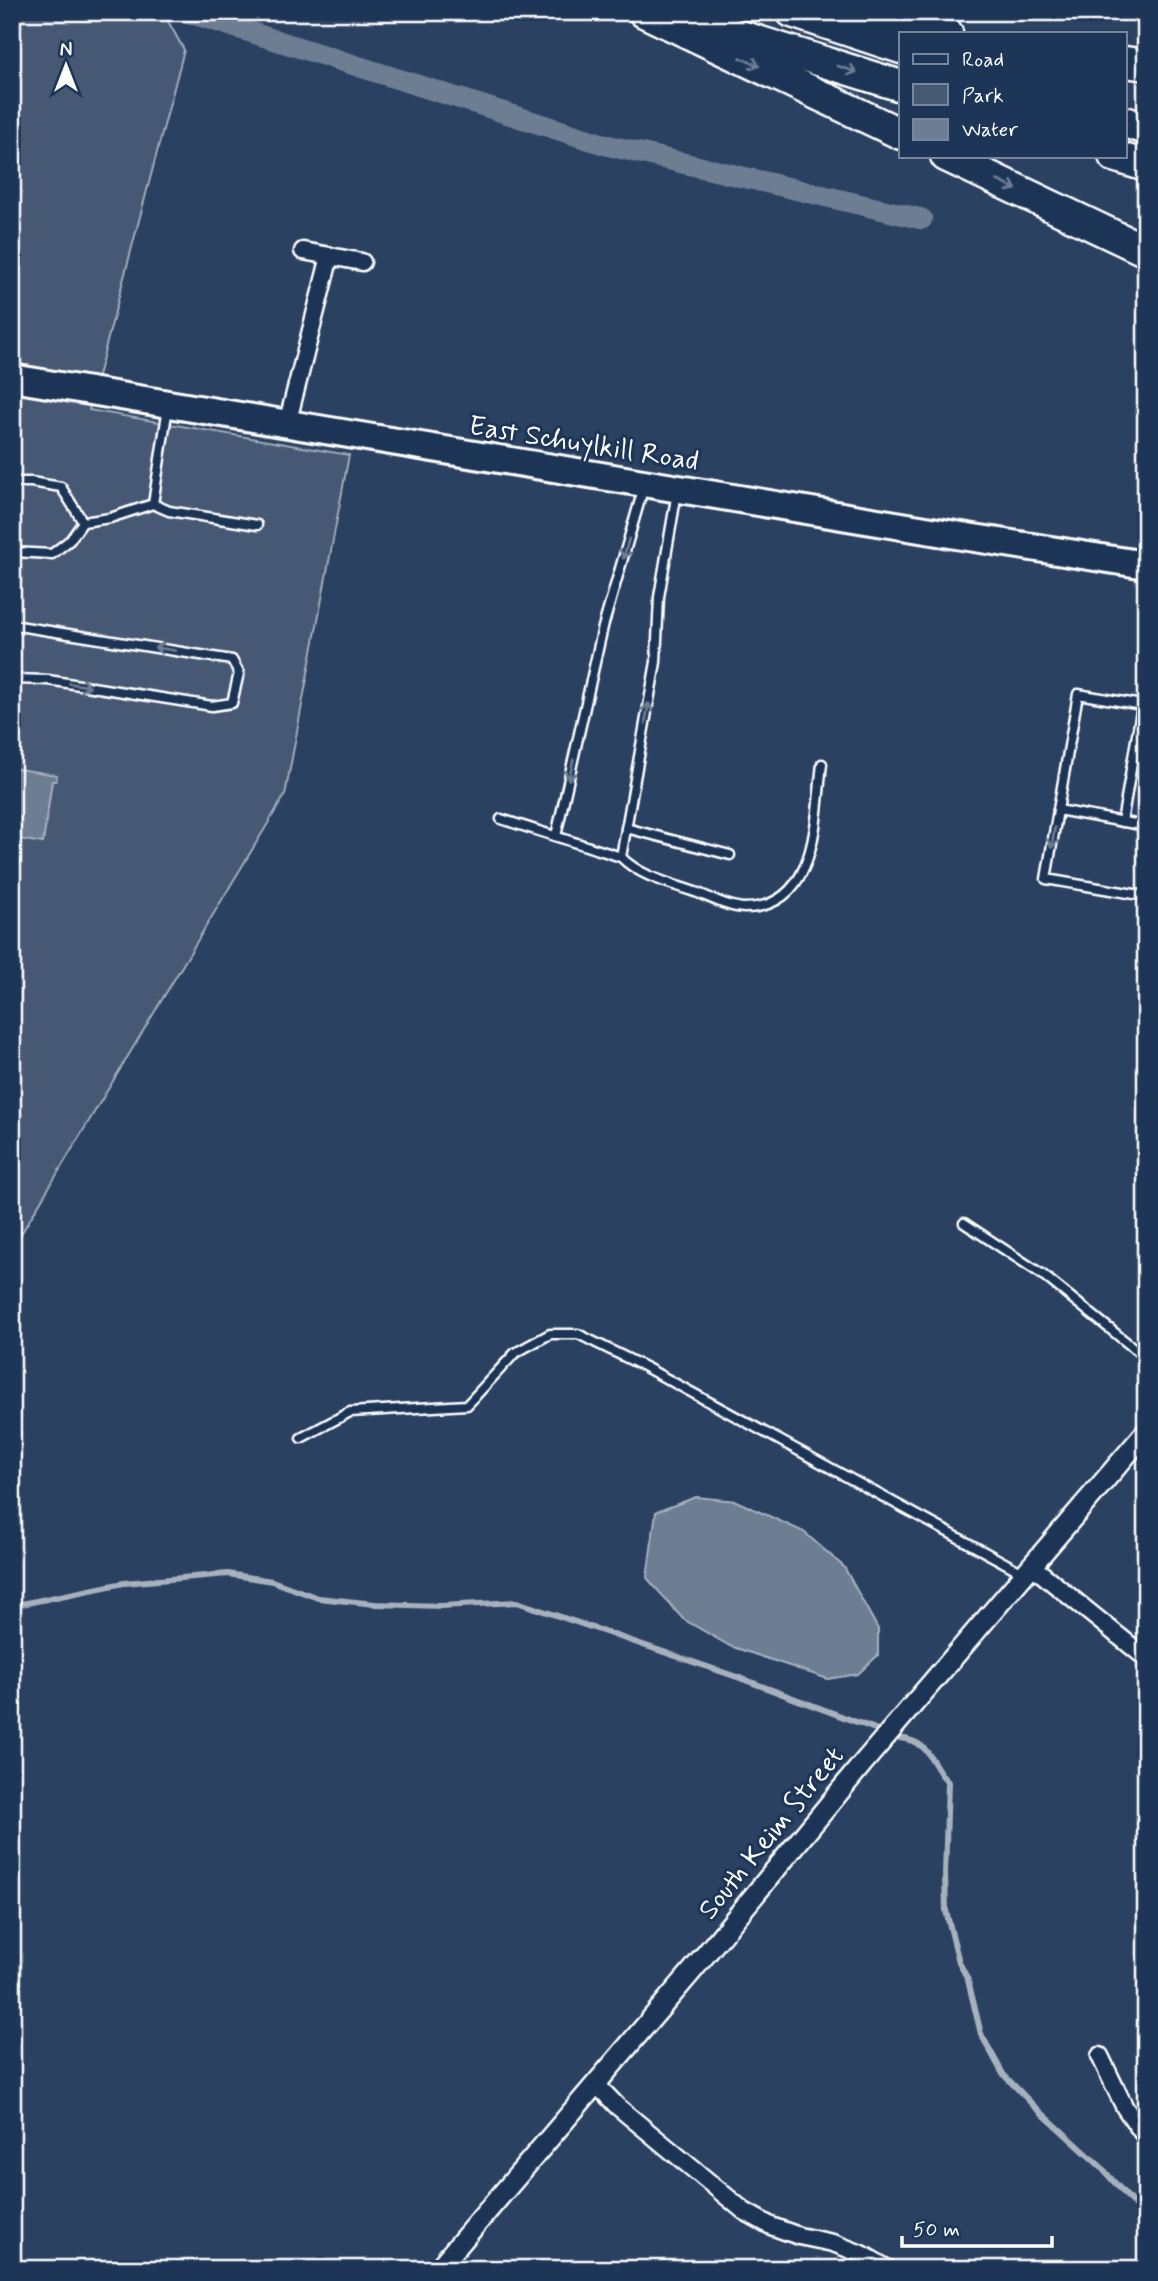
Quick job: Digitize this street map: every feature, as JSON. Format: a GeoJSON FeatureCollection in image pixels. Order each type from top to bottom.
{"type":"FeatureCollection","features":[{"type":"Feature","properties":{"kind":"highway"},"geometry":{"type":"LineString","coordinates":[[644,12],[899,133]]}},
{"type":"Feature","properties":{"kind":"highway"},"geometry":{"type":"LineString","coordinates":[[665,12],[899,85]]}},
{"type":"Feature","properties":{"kind":"highway"},"geometry":{"type":"LineString","coordinates":[[792,12],[899,47]]}},
{"type":"Feature","properties":{"kind":"highway"},"geometry":{"type":"LineString","coordinates":[[858,12],[941,32]]}},
{"type":"Feature","properties":{"kind":"highway"},"geometry":{"type":"LineString","coordinates":[[1126,62],[1146,65]]}},
{"type":"Feature","properties":{"kind":"highway"},"geometry":{"type":"LineString","coordinates":[[1126,122],[1146,129]]}},
{"type":"Feature","properties":{"kind":"highway"},"geometry":{"type":"LineString","coordinates":[[950,158],[1146,251]]}},
{"type":"Feature","properties":{"kind":"highway"},"geometry":{"type":"LineString","coordinates":[[1120,158],[1146,166]]}},
{"type":"Feature","properties":{"kind":"main road","name":"East Schuylkill Road"},"geometry":{"type":"LineString","coordinates":[[12,378],[1146,565]]}},
{"type":"Feature","properties":{"kind":"street"},"geometry":{"type":"LineString","coordinates":[[303,251],[362,262]]}},
{"type":"Feature","properties":{"kind":"street"},"geometry":{"type":"LineString","coordinates":[[288,424],[330,256]]}},
{"type":"Feature","properties":{"kind":"street","name":"South Keim Street"},"geometry":{"type":"LineString","coordinates":[[438,2269],[692,1971],[863,1763],[1146,1433]]}},
{"type":"Feature","properties":{"kind":"street"},"geometry":{"type":"LineString","coordinates":[[1028,1570],[1146,1658]]}},
{"type":"Feature","properties":{"kind":"street"},"geometry":{"type":"LineString","coordinates":[[1101,2056],[1125,2108],[1146,2138]]}},
{"type":"Feature","properties":{"kind":"street"},"geometry":{"type":"LineString","coordinates":[[596,2084],[617,2106],[744,2211],[771,2226],[799,2236],[833,2243],[864,2255],[888,2269]]}},
{"type":"Feature","properties":{"kind":"lane"},"geometry":{"type":"LineString","coordinates":[[153,504],[168,404]]}},
{"type":"Feature","properties":{"kind":"lane"},"geometry":{"type":"LineString","coordinates":[[12,482],[61,487],[83,522]]}},
{"type":"Feature","properties":{"kind":"lane"},"geometry":{"type":"LineString","coordinates":[[556,836],[603,627],[645,484]]}},
{"type":"Feature","properties":{"kind":"lane"},"geometry":{"type":"LineString","coordinates":[[621,857],[656,662],[659,597],[678,489]]}},
{"type":"Feature","properties":{"kind":"lane"},"geometry":{"type":"LineString","coordinates":[[12,552],[52,554],[70,540],[83,522],[110,518],[153,504],[169,511],[257,525]]}},
{"type":"Feature","properties":{"kind":"lane"},"geometry":{"type":"LineString","coordinates":[[12,625],[232,660],[239,673],[232,703],[212,706],[48,680],[12,679]]}},
{"type":"Feature","properties":{"kind":"lane"},"geometry":{"type":"LineString","coordinates":[[1122,822],[1142,705],[1078,694],[1046,879],[1146,896]]}},
{"type":"Feature","properties":{"kind":"lane"},"geometry":{"type":"LineString","coordinates":[[501,819],[621,857],[644,873],[721,903],[744,908],[788,895],[805,869],[822,764]]}},
{"type":"Feature","properties":{"kind":"lane"},"geometry":{"type":"LineString","coordinates":[[1058,810],[1146,826]]}},
{"type":"Feature","properties":{"kind":"lane"},"geometry":{"type":"LineString","coordinates":[[626,828],[730,855]]}},
{"type":"Feature","properties":{"kind":"lane"},"geometry":{"type":"LineString","coordinates":[[964,1223],[1043,1275],[1146,1358]]}},
{"type":"Feature","properties":{"kind":"lane"},"geometry":{"type":"LineString","coordinates":[[301,1438],[350,1412],[467,1405],[515,1353],[550,1334],[578,1334],[1028,1570]]}},
{"type":"Feature","properties":{"kind":"green space"},"geometry":{"type":"Polygon","coordinates":[[[12,12],[163,12],[184,50],[89,410],[349,455],[285,795],[12,1249],[12,12]]]}},
{"type":"Feature","properties":{"kind":"water"},"geometry":{"type":"Polygon","coordinates":[[[12,768],[57,775],[56,781],[52,781],[43,843],[12,838],[12,768]]]}},
{"type":"Feature","properties":{"kind":"water"},"geometry":{"type":"Polygon","coordinates":[[[696,1497],[736,1501],[804,1532],[844,1567],[878,1629],[878,1655],[858,1674],[828,1679],[730,1646],[683,1619],[647,1578],[656,1512],[696,1497]]]}},
{"type":"Feature","properties":{"kind":"waterway"},"geometry":{"type":"LineString","coordinates":[[187,12],[606,145],[922,219]]}},
{"type":"Feature","properties":{"kind":"waterway"},"geometry":{"type":"LineString","coordinates":[[12,1606],[124,1583],[228,1574],[272,1581],[318,1598],[375,1604],[441,1606],[517,1602],[740,1678],[918,1744],[929,1754],[948,1782],[946,1911],[959,1962],[968,1980],[981,2034],[1003,2074],[1100,2166],[1146,2218]]}}]}
